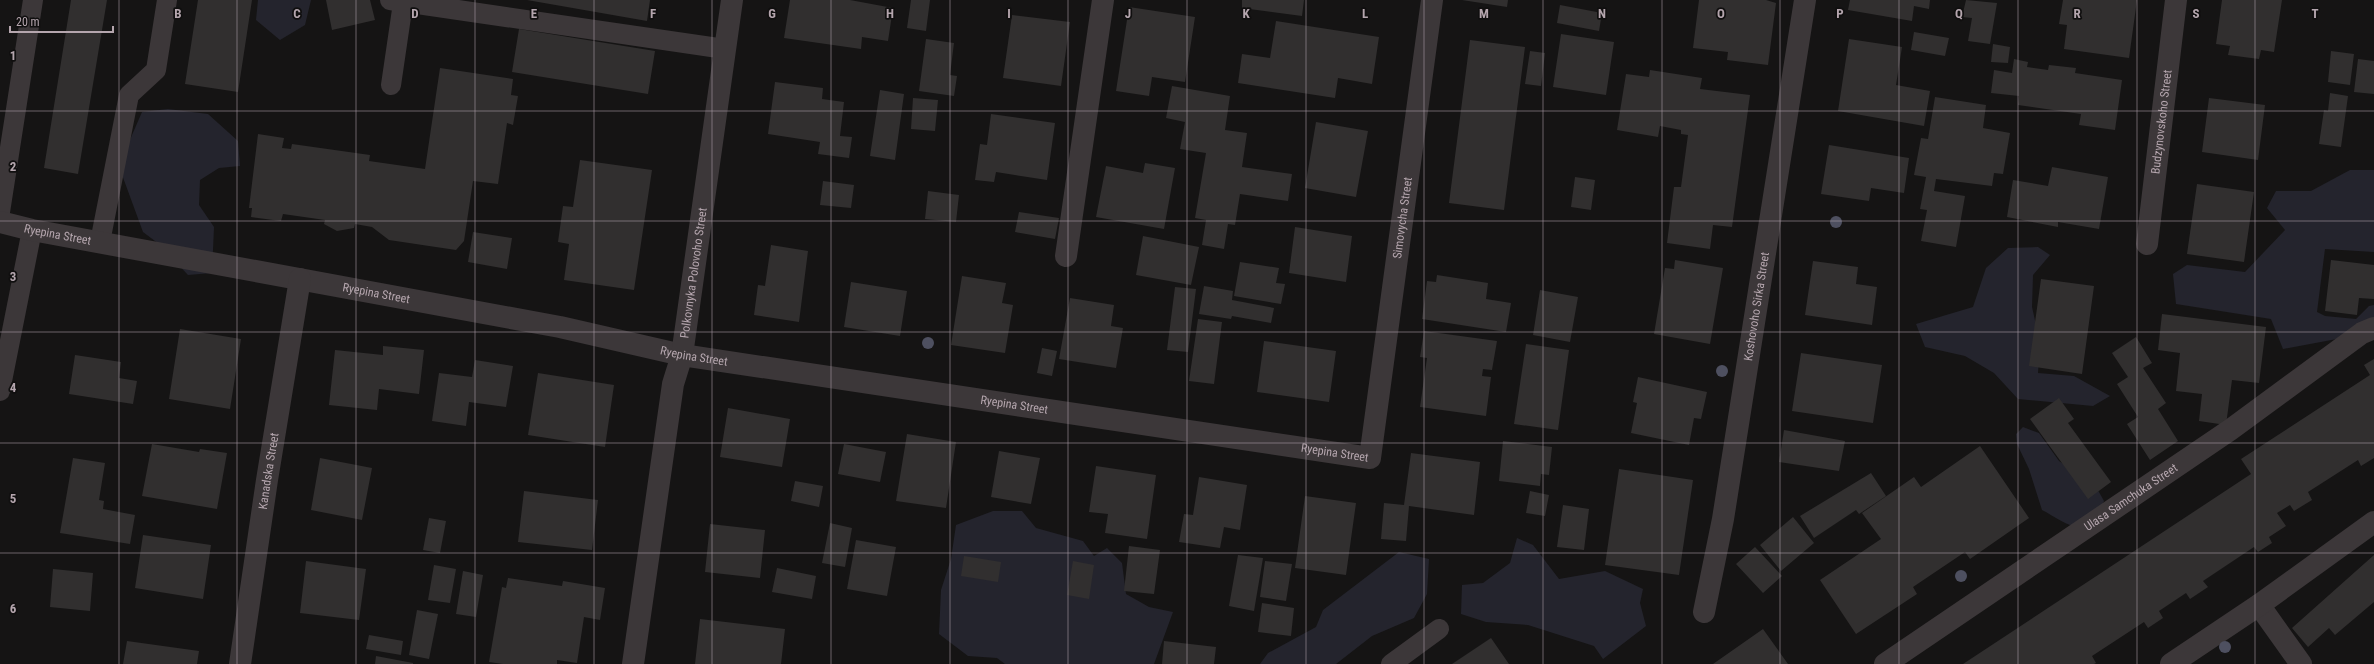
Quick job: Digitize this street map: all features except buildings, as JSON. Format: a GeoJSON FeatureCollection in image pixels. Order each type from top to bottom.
{"type":"FeatureCollection","features":[{"type":"Feature","properties":{"kind":"street","name":"Polkovnyka Polovoho Street"},"geometry":{"type":"LineString","coordinates":[[633,664],[673,384],[682,355],[732,0]]}},
{"type":"Feature","properties":{"kind":"street"},"geometry":{"type":"LineString","coordinates":[[1066,256],[1103,0]]}},
{"type":"Feature","properties":{"kind":"street","name":"Simovycha Street"},"geometry":{"type":"LineString","coordinates":[[1374,436],[1432,0]]}},
{"type":"Feature","properties":{"kind":"street","name":"Koshovoho Sirka Street"},"geometry":{"type":"LineString","coordinates":[[1704,612],[1723,519],[1805,0]]}},
{"type":"Feature","properties":{"kind":"street","name":"Budzynovskoho Street"},"geometry":{"type":"LineString","coordinates":[[2147,244],[2176,0]]}},
{"type":"Feature","properties":{"kind":"street","name":"Ryepina Street"},"geometry":{"type":"LineString","coordinates":[[0,222],[32,230],[560,327],[682,355],[1370,458],[1374,436]]}},
{"type":"Feature","properties":{"kind":"street","name":"Kanadska Street"},"geometry":{"type":"LineString","coordinates":[[240,664],[267,480],[300,279]]}},
{"type":"Feature","properties":{"kind":"street","name":"Ulasa Samchuka Street"},"geometry":{"type":"LineString","coordinates":[[1885,664],[2230,430],[2362,333],[2374,328]]}},
{"type":"Feature","properties":{"kind":"street"},"geometry":{"type":"LineString","coordinates":[[2171,664],[2259,605],[2374,522]]}},
{"type":"Feature","properties":{"kind":"street"},"geometry":{"type":"LineString","coordinates":[[2259,605],[2301,664]]}},
{"type":"Feature","properties":{"kind":"lane"},"geometry":{"type":"LineString","coordinates":[[0,212],[33,0]]}},
{"type":"Feature","properties":{"kind":"lane"},"geometry":{"type":"LineString","coordinates":[[100,242],[129,95],[156,70],[167,0]]}},
{"type":"Feature","properties":{"kind":"lane"},"geometry":{"type":"LineString","coordinates":[[391,85],[396,2],[725,49]]}},
{"type":"Feature","properties":{"kind":"lane"},"geometry":{"type":"LineString","coordinates":[[0,392],[32,230]]}},
{"type":"Feature","properties":{"kind":"lane"},"geometry":{"type":"LineString","coordinates":[[1391,664],[1439,629]]}},
{"type":"Feature","properties":{"kind":"shaded area"},"geometry":{"type":"Polygon","coordinates":[[[258,0],[311,0],[305,25],[280,40],[256,20],[258,0]]]}},
{"type":"Feature","properties":{"kind":"shaded area"},"geometry":{"type":"Polygon","coordinates":[[[168,109],[208,114],[238,141],[240,166],[219,168],[200,180],[199,205],[214,227],[212,273],[188,275],[159,244],[143,232],[121,172],[129,142],[142,112],[168,109]]]}},
{"type":"Feature","properties":{"kind":"shaded area"},"geometry":{"type":"Polygon","coordinates":[[[2350,170],[2374,170],[2374,252],[2325,249],[2317,312],[2325,316],[2356,319],[2369,306],[2374,305],[2374,332],[2283,349],[2271,319],[2176,304],[2173,274],[2187,265],[2245,272],[2285,230],[2267,208],[2276,191],[2311,191],[2350,170]]]}},
{"type":"Feature","properties":{"kind":"shaded area"},"geometry":{"type":"Polygon","coordinates":[[[2038,247],[2050,255],[2033,275],[2032,307],[2040,343],[2038,373],[2074,376],[2110,396],[2093,406],[2018,399],[1994,373],[1965,356],[1925,347],[1916,324],[1973,307],[1986,268],[2008,248],[2038,247]]]}},
{"type":"Feature","properties":{"kind":"shaded area"},"geometry":{"type":"Polygon","coordinates":[[[2023,427],[2039,433],[2059,461],[2095,485],[2104,501],[2092,525],[2085,527],[2072,526],[2042,510],[2029,469],[2017,444],[2016,434],[2023,427]]]}},
{"type":"Feature","properties":{"kind":"shaded area"},"geometry":{"type":"Polygon","coordinates":[[[993,511],[1022,511],[1036,528],[1083,541],[1094,556],[1107,548],[1122,563],[1126,594],[1149,607],[1173,612],[1154,664],[1005,664],[997,658],[968,656],[939,634],[941,590],[951,559],[956,525],[993,511]]]}},
{"type":"Feature","properties":{"kind":"shaded area"},"geometry":{"type":"Polygon","coordinates":[[[1517,538],[1533,545],[1559,579],[1605,571],[1643,589],[1640,603],[1646,626],[1603,659],[1594,646],[1528,625],[1486,622],[1461,614],[1462,585],[1483,583],[1510,563],[1517,538]]]}},
{"type":"Feature","properties":{"kind":"shaded area"},"geometry":{"type":"Polygon","coordinates":[[[1399,552],[1429,559],[1427,594],[1414,618],[1372,636],[1336,664],[1260,664],[1268,653],[1316,627],[1323,610],[1399,552]]]}}]}
